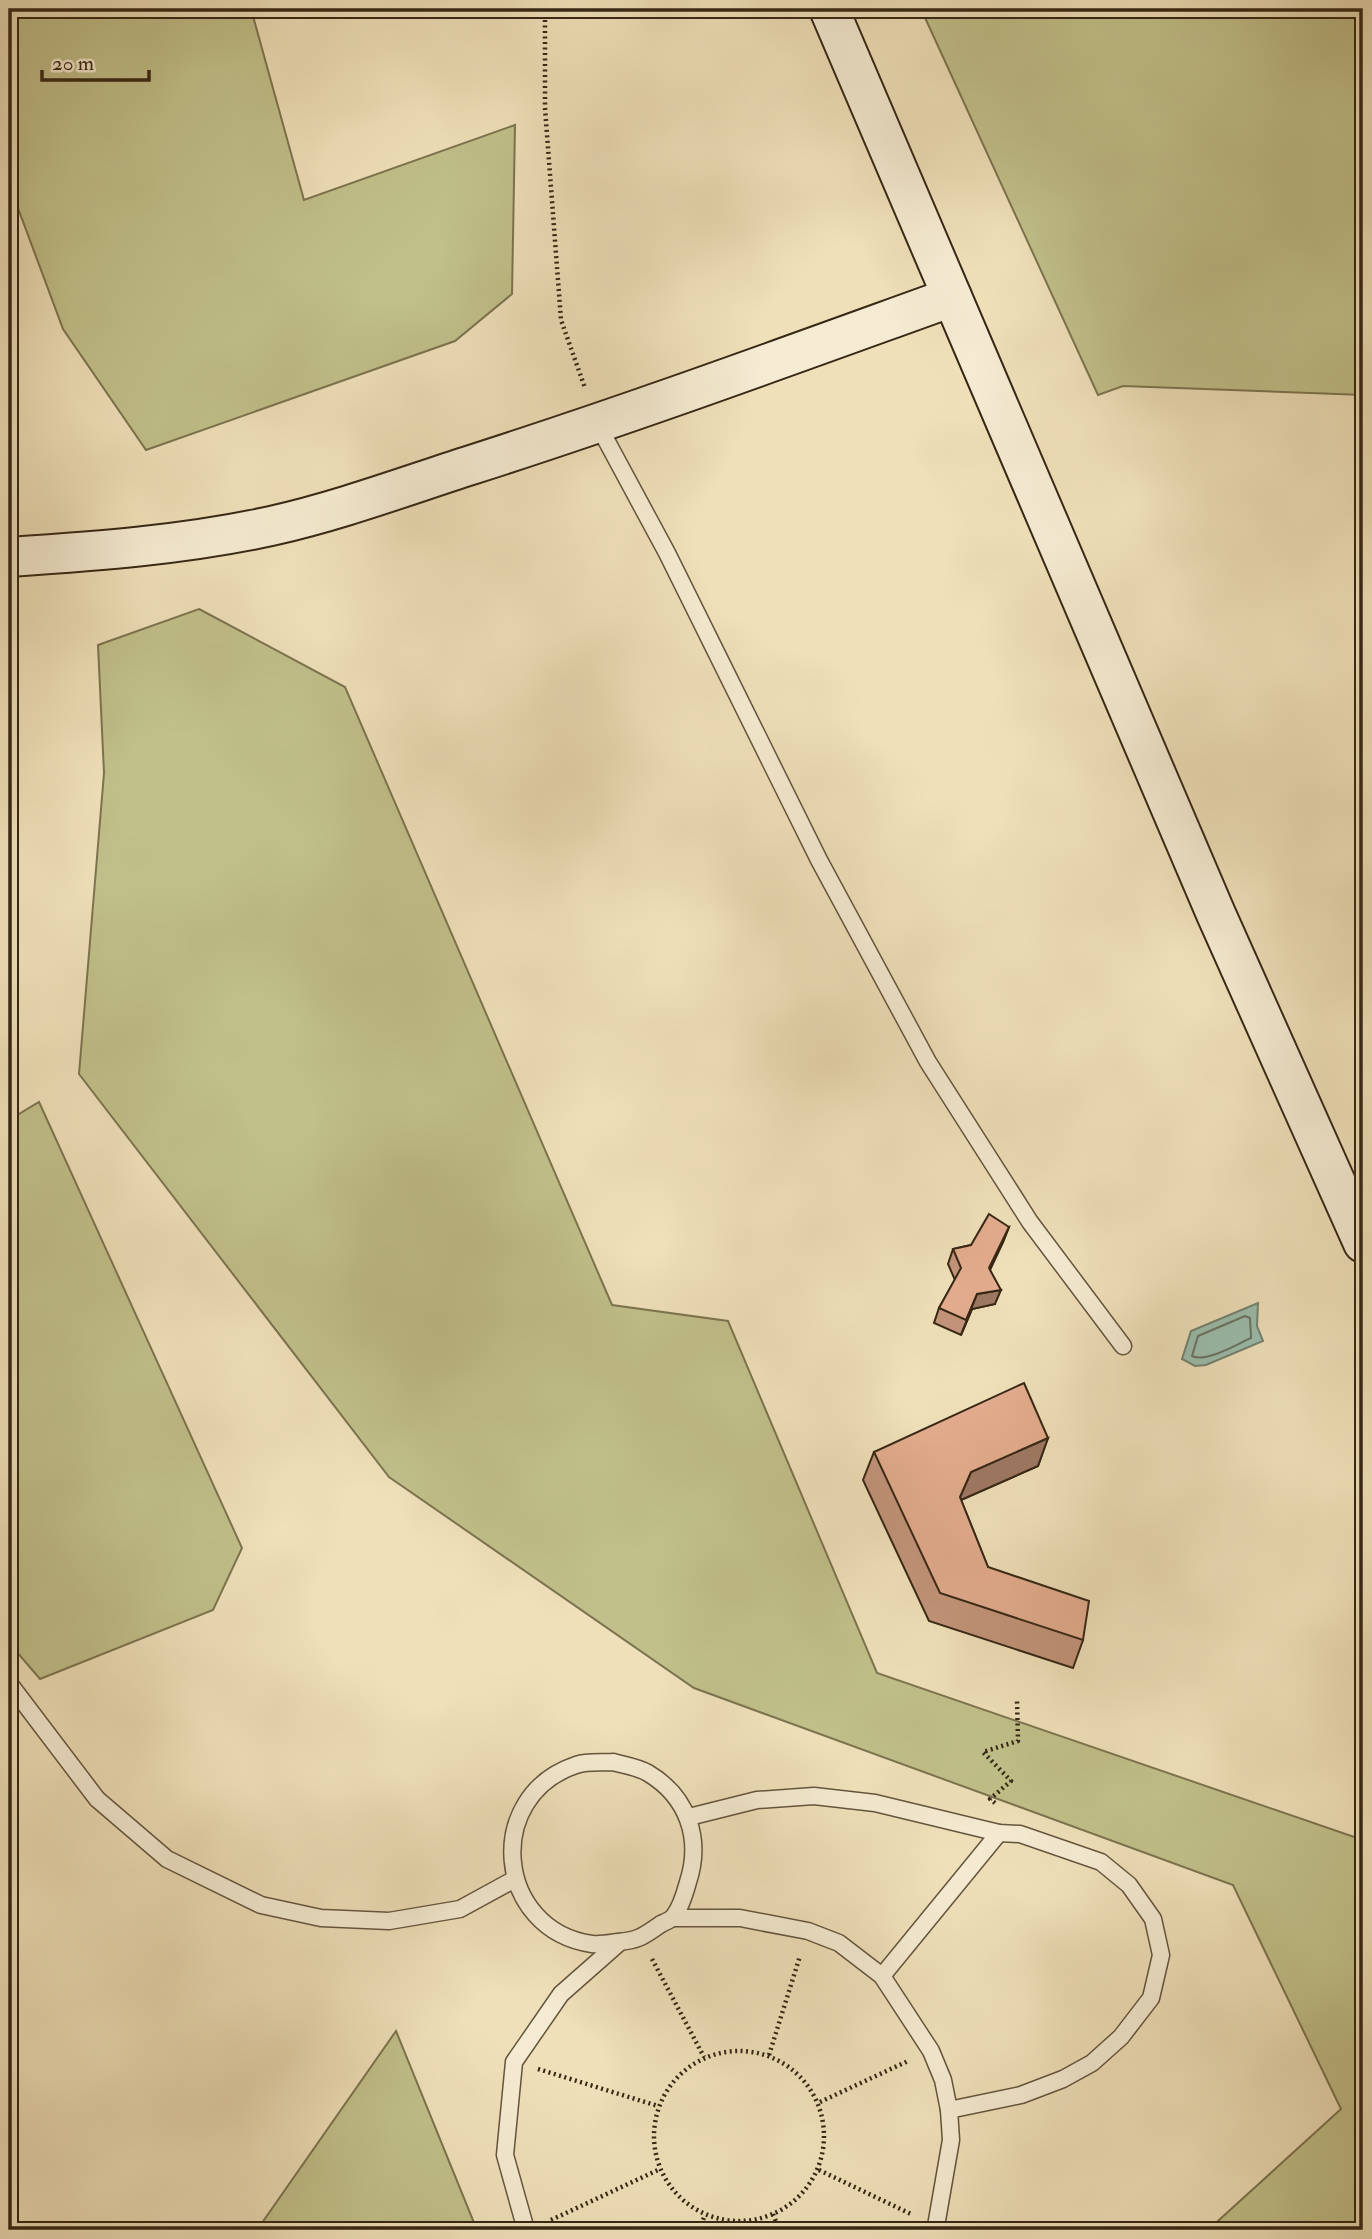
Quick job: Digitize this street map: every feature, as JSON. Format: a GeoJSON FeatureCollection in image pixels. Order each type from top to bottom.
{"type":"FeatureCollection","features":[{"type":"Feature","properties":{"kind":"street"},"geometry":{"type":"LineString","coordinates":[[829,9],[1216,914],[1363,1243]]}},
{"type":"Feature","properties":{"kind":"street"},"geometry":{"type":"LineString","coordinates":[[9,557],[134,549],[272,526],[344,506],[598,425],[952,297]]}},
{"type":"Feature","properties":{"kind":"lane"},"geometry":{"type":"LineString","coordinates":[[598,425],[667,553],[818,860],[928,1062],[1031,1222],[1123,1346]]}},
{"type":"Feature","properties":{"kind":"lane"},"geometry":{"type":"LineString","coordinates":[[9,1683],[97,1799],[167,1859],[261,1905],[321,1918],[389,1921],[460,1909],[515,1880]]}},
{"type":"Feature","properties":{"kind":"lane"},"geometry":{"type":"LineString","coordinates":[[613,1762],[648,1772],[675,1795],[690,1817],[695,1863],[684,1897],[673,1918],[641,1939],[593,1944],[559,1934],[531,1911],[515,1880],[511,1843],[522,1809],[545,1781],[577,1765],[613,1762]]}},
{"type":"Feature","properties":{"kind":"lane"},"geometry":{"type":"LineString","coordinates":[[690,1817],[757,1800],[814,1797],[875,1803],[999,1833],[1020,1834],[1101,1862],[1129,1885],[1153,1919],[1161,1955],[1151,1998],[1121,2037],[1092,2063],[1063,2079],[1021,2095],[949,2110]]}},
{"type":"Feature","properties":{"kind":"lane"},"geometry":{"type":"LineString","coordinates":[[882,1976],[999,1833]]}},
{"type":"Feature","properties":{"kind":"lane"},"geometry":{"type":"LineString","coordinates":[[673,1918],[740,1918],[808,1931],[839,1943],[882,1976],[931,2051],[943,2080],[951,2140],[935,2228]]}},
{"type":"Feature","properties":{"kind":"lane"},"geometry":{"type":"LineString","coordinates":[[533,2227],[505,2155],[514,2062],[561,1994],[620,1942]]}},
{"type":"Feature","properties":{"kind":"path"},"geometry":{"type":"LineString","coordinates":[[545,9],[545,107],[561,320],[598,425]]}},
{"type":"Feature","properties":{"kind":"path"},"geometry":{"type":"LineString","coordinates":[[1017,1700],[1018,1741],[983,1752],[1011,1781],[990,1798],[1020,1834]]}},
{"type":"Feature","properties":{"kind":"path"},"geometry":{"type":"LineString","coordinates":[[769,2055],[808,1931]]}},
{"type":"Feature","properties":{"kind":"path"},"geometry":{"type":"LineString","coordinates":[[641,1939],[704,2057]]}},
{"type":"Feature","properties":{"kind":"path"},"geometry":{"type":"LineString","coordinates":[[736,2051],[769,2055],[798,2074],[820,2102],[825,2135],[819,2170],[801,2196],[774,2214],[741,2223],[705,2215],[679,2199],[658,2170],[652,2139],[658,2106],[676,2078],[704,2057],[736,2051]]}},
{"type":"Feature","properties":{"kind":"path"},"geometry":{"type":"LineString","coordinates":[[820,2102],[931,2051]]}},
{"type":"Feature","properties":{"kind":"path"},"geometry":{"type":"LineString","coordinates":[[514,2062],[658,2106]]}},
{"type":"Feature","properties":{"kind":"path"},"geometry":{"type":"LineString","coordinates":[[533,2227],[658,2170]]}},
{"type":"Feature","properties":{"kind":"path"},"geometry":{"type":"LineString","coordinates":[[819,2170],[935,2228]]}},
{"type":"Feature","properties":{"kind":"path"},"geometry":{"type":"LineString","coordinates":[[774,2214],[779,2230]]}},
{"type":"Feature","properties":{"kind":"path"},"geometry":{"type":"LineString","coordinates":[[699,2230],[705,2215]]}},
{"type":"Feature","properties":{"kind":"shaded area"},"geometry":{"type":"Polygon","coordinates":[[[9,9],[251,9],[304,200],[515,125],[512,294],[455,341],[146,450],[63,329],[9,184],[9,9]]]}},
{"type":"Feature","properties":{"kind":"shaded area"},"geometry":{"type":"Polygon","coordinates":[[[921,9],[1363,9],[1363,395],[1123,386],[1098,395],[921,9]]]}},
{"type":"Feature","properties":{"kind":"shaded area"},"geometry":{"type":"Polygon","coordinates":[[[199,609],[345,687],[612,1305],[728,1321],[877,1673],[1363,1840],[1363,2230],[1208,2230],[1341,2109],[1233,1885],[694,1688],[389,1477],[79,1074],[104,773],[98,645],[199,609]]]}},
{"type":"Feature","properties":{"kind":"shaded area"},"geometry":{"type":"Polygon","coordinates":[[[39,1102],[242,1548],[213,1610],[40,1679],[9,1643],[9,1120],[39,1102]]]}},
{"type":"Feature","properties":{"kind":"shaded area"},"geometry":{"type":"Polygon","coordinates":[[[396,2031],[477,2230],[257,2230],[396,2031]]]}},
{"type":"Feature","properties":{"kind":"water"},"geometry":{"type":"Polygon","coordinates":[[[1258,1303],[1257,1326],[1263,1341],[1206,1365],[1195,1366],[1182,1359],[1191,1331],[1258,1303]]]}},
{"type":"Feature","properties":{"kind":"building"},"geometry":{"type":"Polygon","coordinates":[[[989,1214],[1009,1227],[989,1268],[1001,1290],[977,1294],[966,1320],[939,1308],[961,1268],[953,1249],[971,1245],[989,1214]]]}},
{"type":"Feature","properties":{"kind":"building"},"geometry":{"type":"Polygon","coordinates":[[[1024,1383],[1048,1438],[971,1472],[960,1497],[988,1567],[1089,1601],[1083,1640],[940,1593],[874,1452],[1024,1383]]]}}]}
